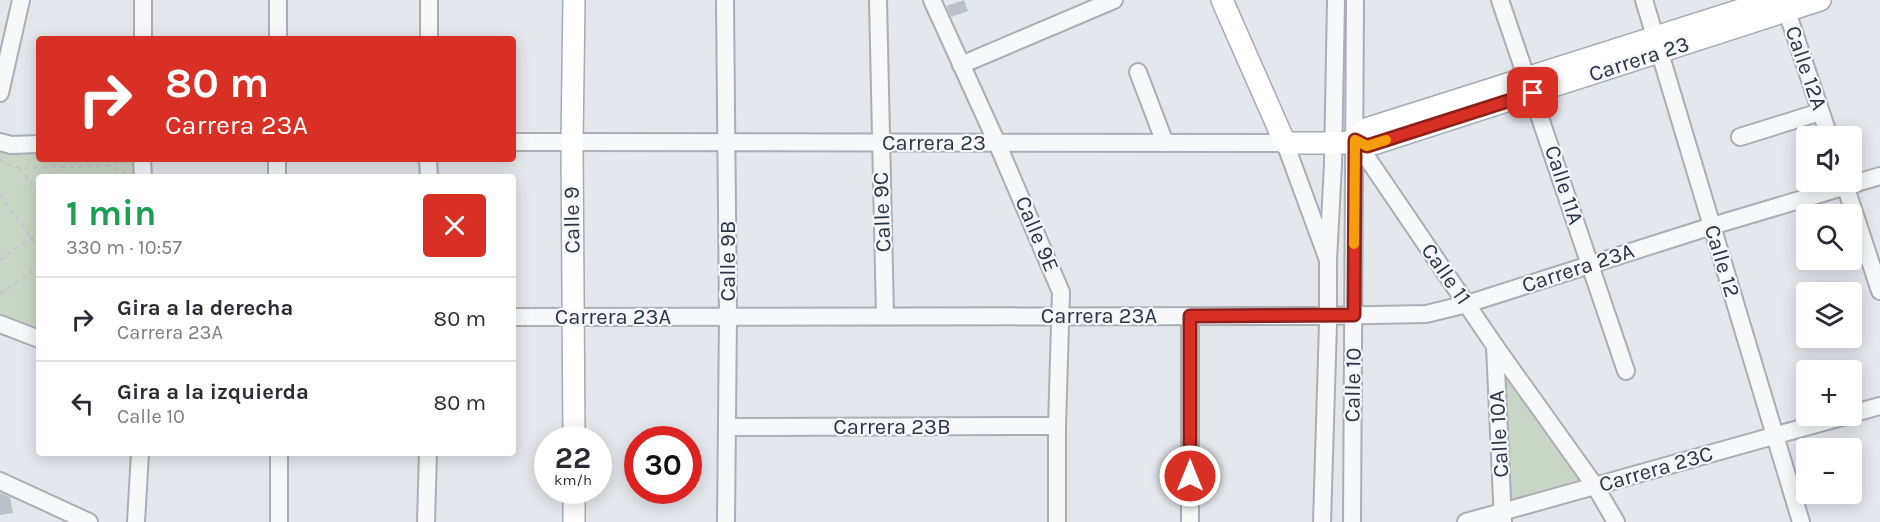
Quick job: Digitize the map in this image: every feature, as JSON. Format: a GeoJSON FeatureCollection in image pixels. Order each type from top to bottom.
{"type":"FeatureCollection","features":[{"type":"Feature","properties":{"kind":"main road","name":"Calle 9"},"geometry":{"type":"LineString","coordinates":[[574,0],[572,143],[574,426]]}},
{"type":"Feature","properties":{"kind":"main road","name":"Calle 10"},"geometry":{"type":"LineString","coordinates":[[1222,0],[1284,143]]}},
{"type":"Feature","properties":{"kind":"main road","name":"Carrera 23"},"geometry":{"type":"LineString","coordinates":[[1284,143],[1334,144],[1355,140],[1367,146],[1530,85],[1780,4],[1820,0]]}},
{"type":"Feature","properties":{"kind":"main road"},"geometry":{"type":"LineString","coordinates":[[574,504],[574,522]]}},
{"type":"Feature","properties":{"kind":"street"},"geometry":{"type":"LineString","coordinates":[[0,93],[21,0]]}},
{"type":"Feature","properties":{"kind":"street"},"geometry":{"type":"LineString","coordinates":[[143,0],[143,36]]}},
{"type":"Feature","properties":{"kind":"street"},"geometry":{"type":"LineString","coordinates":[[278,0],[278,36]]}},
{"type":"Feature","properties":{"kind":"street"},"geometry":{"type":"LineString","coordinates":[[429,0],[429,36]]}},
{"type":"Feature","properties":{"kind":"street","name":"Calle 9B"},"geometry":{"type":"LineString","coordinates":[[725,0],[729,316],[726,522]]}},
{"type":"Feature","properties":{"kind":"street","name":"Calle 9C"},"geometry":{"type":"LineString","coordinates":[[878,0],[885,316]]}},
{"type":"Feature","properties":{"kind":"street","name":"Calle 9E"},"geometry":{"type":"LineString","coordinates":[[932,0],[1061,291],[1057,522]]}},
{"type":"Feature","properties":{"kind":"street"},"geometry":{"type":"LineString","coordinates":[[961,65],[1114,0]]}},
{"type":"Feature","properties":{"kind":"street"},"geometry":{"type":"LineString","coordinates":[[1334,144],[1336,0]]}},
{"type":"Feature","properties":{"kind":"street"},"geometry":{"type":"LineString","coordinates":[[1355,0],[1355,140]]}},
{"type":"Feature","properties":{"kind":"street","name":"Calle 11A"},"geometry":{"type":"LineString","coordinates":[[1500,0],[1626,371]]}},
{"type":"Feature","properties":{"kind":"street","name":"Calle 12"},"geometry":{"type":"LineString","coordinates":[[1644,0],[1801,522]]}},
{"type":"Feature","properties":{"kind":"street","name":"Calle 12A"},"geometry":{"type":"LineString","coordinates":[[1780,4],[1825,126]]}},
{"type":"Feature","properties":{"kind":"street"},"geometry":{"type":"LineString","coordinates":[[1138,72],[1165,143]]}},
{"type":"Feature","properties":{"kind":"street"},"geometry":{"type":"LineString","coordinates":[[1740,137],[1820,112]]}},
{"type":"Feature","properties":{"kind":"street","name":"Calle 10"},"geometry":{"type":"LineString","coordinates":[[1352,522],[1355,140]]}},
{"type":"Feature","properties":{"kind":"street","name":"Calle 11"},"geometry":{"type":"LineString","coordinates":[[1355,140],[1495,346],[1595,486],[1616,522]]}},
{"type":"Feature","properties":{"kind":"street"},"geometry":{"type":"LineString","coordinates":[[0,142],[36,144]]}},
{"type":"Feature","properties":{"kind":"street","name":"Carrera 23"},"geometry":{"type":"LineString","coordinates":[[516,142],[1284,143]]}},
{"type":"Feature","properties":{"kind":"street","name":"Calle 10"},"geometry":{"type":"LineString","coordinates":[[1284,143],[1328,260]]}},
{"type":"Feature","properties":{"kind":"street","name":"Calle 10"},"geometry":{"type":"LineString","coordinates":[[1322,522],[1328,260],[1334,144]]}},
{"type":"Feature","properties":{"kind":"street","name":"Carrera 23A"},"geometry":{"type":"LineString","coordinates":[[1862,180],[1880,176]]}},
{"type":"Feature","properties":{"kind":"street","name":"Carrera 23A"},"geometry":{"type":"LineString","coordinates":[[516,317],[1426,314],[1467,304],[1820,192]]}},
{"type":"Feature","properties":{"kind":"street"},"geometry":{"type":"LineString","coordinates":[[1848,192],[1880,291]]}},
{"type":"Feature","properties":{"kind":"street"},"geometry":{"type":"LineString","coordinates":[[1190,316],[1190,522]]}},
{"type":"Feature","properties":{"kind":"street"},"geometry":{"type":"LineString","coordinates":[[0,324],[36,338]]}},
{"type":"Feature","properties":{"kind":"street","name":"Calle 10A"},"geometry":{"type":"LineString","coordinates":[[1495,346],[1503,517]]}},
{"type":"Feature","properties":{"kind":"street"},"geometry":{"type":"LineString","coordinates":[[1862,411],[1880,406]]}},
{"type":"Feature","properties":{"kind":"street","name":"Carrera 23B"},"geometry":{"type":"LineString","coordinates":[[727,428],[1057,426]]}},
{"type":"Feature","properties":{"kind":"street","name":"Carrera 23C"},"geometry":{"type":"LineString","coordinates":[[1466,522],[1503,517],[1595,486],[1808,426]]}},
{"type":"Feature","properties":{"kind":"street"},"geometry":{"type":"LineString","coordinates":[[136,522],[140,456]]}},
{"type":"Feature","properties":{"kind":"street"},"geometry":{"type":"LineString","coordinates":[[279,456],[279,522]]}},
{"type":"Feature","properties":{"kind":"street"},"geometry":{"type":"LineString","coordinates":[[426,522],[428,456]]}},
{"type":"Feature","properties":{"kind":"street"},"geometry":{"type":"LineString","coordinates":[[0,481],[82,520]]}},
{"type":"Feature","properties":{"kind":"path"},"geometry":{"type":"LineString","coordinates":[[0,159],[5,164],[20,168],[111,166],[124,174]]}},
{"type":"Feature","properties":{"kind":"path"},"geometry":{"type":"LineString","coordinates":[[20,168],[36,191]]}},
{"type":"Feature","properties":{"kind":"path"},"geometry":{"type":"LineString","coordinates":[[118,174],[122,171]]}},
{"type":"Feature","properties":{"kind":"path"},"geometry":{"type":"LineString","coordinates":[[0,195],[36,244]]}},
{"type":"Feature","properties":{"kind":"path"},"geometry":{"type":"LineString","coordinates":[[0,260],[36,234]]}},
{"type":"Feature","properties":{"kind":"path"},"geometry":{"type":"LineString","coordinates":[[0,294],[36,268]]}},
{"type":"Feature","properties":{"kind":"green space"},"geometry":{"type":"Polygon","coordinates":[[[0,142],[36,144],[36,162],[142,162],[143,174],[36,174],[36,338],[0,324],[0,142]]]}},
{"type":"Feature","properties":{"kind":"green space"},"geometry":{"type":"Polygon","coordinates":[[[1495,346],[1595,486],[1503,512],[1495,346]]]}},
{"type":"Feature","properties":{"kind":"building"},"geometry":{"type":"Polygon","coordinates":[[[964,0],[968,11],[951,17],[946,6],[964,0]]]}},
{"type":"Feature","properties":{"kind":"building"},"geometry":{"type":"Polygon","coordinates":[[[0,493],[10,497],[13,513],[0,515],[0,493]]]}},
{"type":"Feature","properties":{"kind":"slow traffic"},"geometry":{"type":"LineString","coordinates":[[1354,244],[1355,140],[1367,146],[1386,140]]}},
{"type":"Feature","properties":{"kind":"route"},"geometry":{"type":"LineString","coordinates":[[1190,476],[1190,316],[1354,315],[1355,140],[1367,146],[1533,93]]}}]}
